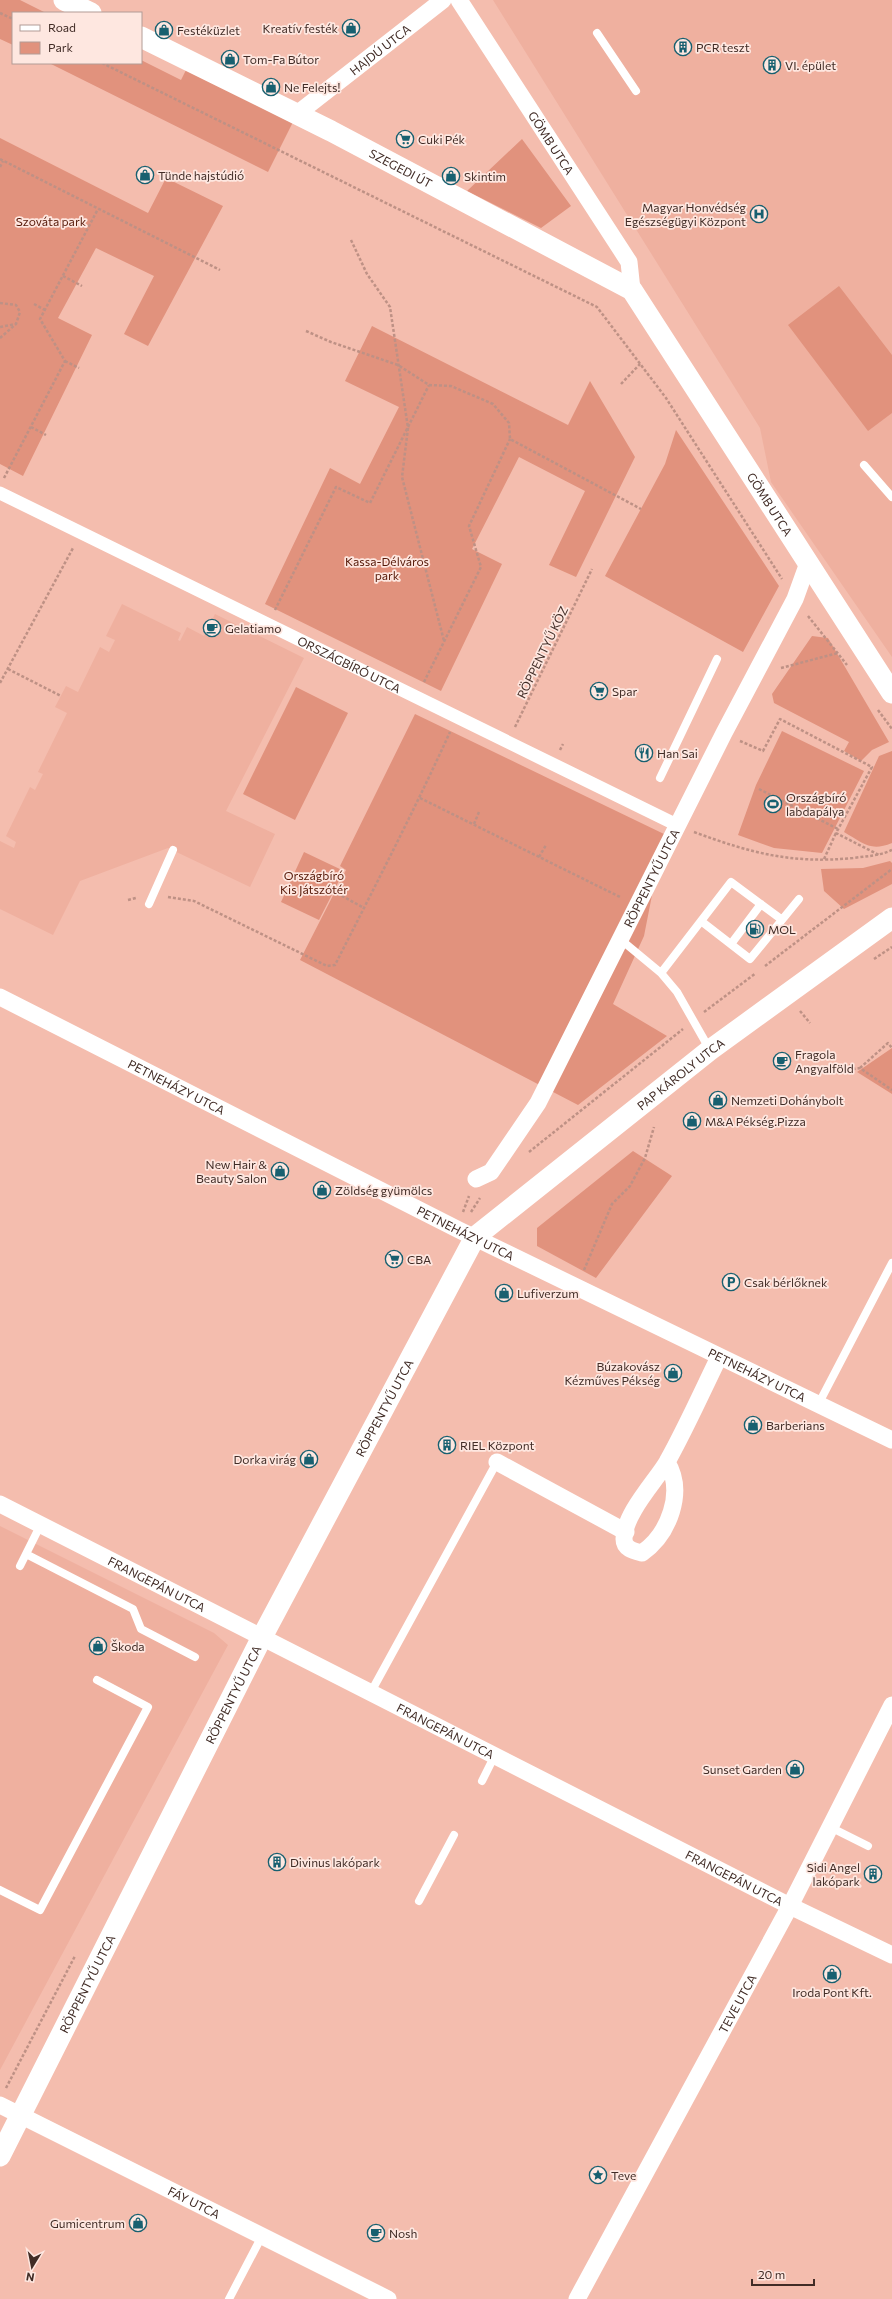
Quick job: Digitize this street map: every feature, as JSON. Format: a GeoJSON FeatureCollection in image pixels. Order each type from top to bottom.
{"type":"FeatureCollection","features":[{"type":"Feature","properties":{"kind":"street"},"geometry":{"type":"LineString","coordinates":[[64,0],[89,12]]}},
{"type":"Feature","properties":{"kind":"street","name":"HAJDÚ UTCA"},"geometry":{"type":"LineString","coordinates":[[297,114],[443,0]]}},
{"type":"Feature","properties":{"kind":"street","name":"GÖMB UTCA"},"geometry":{"type":"LineString","coordinates":[[459,0],[629,262],[632,290],[648,316],[892,693]]}},
{"type":"Feature","properties":{"kind":"street","name":"SZEGEDI ÚT"},"geometry":{"type":"LineString","coordinates":[[142,38],[297,114],[632,290]]}},
{"type":"Feature","properties":{"kind":"street","name":"ORSZÁGBÍRÓ UTCA"},"geometry":{"type":"LineString","coordinates":[[0,493],[677,825]]}},
{"type":"Feature","properties":{"kind":"street","name":"RÖPPENTYŰ UTCA"},"geometry":{"type":"LineString","coordinates":[[476,1179],[491,1172],[538,1103],[753,675],[795,599],[808,563]]}},
{"type":"Feature","properties":{"kind":"street","name":"PAP KÁROLY UTCA"},"geometry":{"type":"LineString","coordinates":[[467,1234],[710,1050],[892,918]]}},
{"type":"Feature","properties":{"kind":"street","name":"PETNEHÁZY UTCA"},"geometry":{"type":"LineString","coordinates":[[0,997],[467,1234],[719,1357],[819,1403],[892,1440]]}},
{"type":"Feature","properties":{"kind":"street","name":"RÖPPENTYŰ UTCA"},"geometry":{"type":"LineString","coordinates":[[0,2156],[467,1234]]}},
{"type":"Feature","properties":{"kind":"street"},"geometry":{"type":"LineString","coordinates":[[667,1462],[674,1476],[675,1494],[670,1515],[661,1534],[642,1553],[631,1550],[626,1546],[624,1539],[639,1501],[667,1462],[719,1357]]}},
{"type":"Feature","properties":{"kind":"street"},"geometry":{"type":"LineString","coordinates":[[497,1462],[626,1532]]}},
{"type":"Feature","properties":{"kind":"street","name":"FRANGEPÁN UTCA"},"geometry":{"type":"LineString","coordinates":[[0,1504],[790,1906],[892,1955]]}},
{"type":"Feature","properties":{"kind":"street","name":"TEVE UTCA"},"geometry":{"type":"LineString","coordinates":[[577,2299],[790,1906],[892,1705]]}},
{"type":"Feature","properties":{"kind":"street","name":"FÁY UTCA"},"geometry":{"type":"LineString","coordinates":[[0,2105],[388,2299]]}},
{"type":"Feature","properties":{"kind":"lane"},"geometry":{"type":"LineString","coordinates":[[597,33],[636,91]]}},
{"type":"Feature","properties":{"kind":"lane"},"geometry":{"type":"LineString","coordinates":[[864,465],[892,497]]}},
{"type":"Feature","properties":{"kind":"lane"},"geometry":{"type":"LineString","coordinates":[[660,778],[717,659]]}},
{"type":"Feature","properties":{"kind":"lane"},"geometry":{"type":"LineString","coordinates":[[149,904],[172,850]]}},
{"type":"Feature","properties":{"kind":"lane"},"geometry":{"type":"LineString","coordinates":[[661,973],[731,882],[781,919]]}},
{"type":"Feature","properties":{"kind":"lane"},"geometry":{"type":"LineString","coordinates":[[701,922],[750,959],[781,919],[799,899]]}},
{"type":"Feature","properties":{"kind":"lane"},"geometry":{"type":"LineString","coordinates":[[730,944],[761,904]]}},
{"type":"Feature","properties":{"kind":"lane"},"geometry":{"type":"LineString","coordinates":[[620,939],[661,973],[677,992],[710,1050]]}},
{"type":"Feature","properties":{"kind":"lane"},"geometry":{"type":"LineString","coordinates":[[819,1403],[892,1263]]}},
{"type":"Feature","properties":{"kind":"lane"},"geometry":{"type":"LineString","coordinates":[[371,1692],[497,1462]]}},
{"type":"Feature","properties":{"kind":"lane"},"geometry":{"type":"LineString","coordinates":[[20,1566],[41,1524]]}},
{"type":"Feature","properties":{"kind":"lane"},"geometry":{"type":"LineString","coordinates":[[26,1554],[133,1609],[141,1629],[195,1658]]}},
{"type":"Feature","properties":{"kind":"lane"},"geometry":{"type":"LineString","coordinates":[[0,1890],[40,1910],[148,1707],[97,1680]]}},
{"type":"Feature","properties":{"kind":"lane"},"geometry":{"type":"LineString","coordinates":[[482,1780],[495,1755]]}},
{"type":"Feature","properties":{"kind":"lane"},"geometry":{"type":"LineString","coordinates":[[830,1827],[868,1846]]}},
{"type":"Feature","properties":{"kind":"lane"},"geometry":{"type":"LineString","coordinates":[[419,1901],[454,1835]]}},
{"type":"Feature","properties":{"kind":"lane"},"geometry":{"type":"LineString","coordinates":[[229,2299],[262,2236]]}},
{"type":"Feature","properties":{"kind":"path"},"geometry":{"type":"LineString","coordinates":[[0,12],[12,18]]}},
{"type":"Feature","properties":{"kind":"path"},"geometry":{"type":"LineString","coordinates":[[104,64],[597,307],[672,407],[795,599],[852,672]]}},
{"type":"Feature","properties":{"kind":"path"},"geometry":{"type":"LineString","coordinates":[[0,167],[1,160],[220,270]]}},
{"type":"Feature","properties":{"kind":"path"},"geometry":{"type":"LineString","coordinates":[[79,368],[65,361],[40,319],[98,209]]}},
{"type":"Feature","properties":{"kind":"path"},"geometry":{"type":"LineString","coordinates":[[351,240],[367,274],[390,307],[408,428],[402,477],[444,641]]}},
{"type":"Feature","properties":{"kind":"path"},"geometry":{"type":"LineString","coordinates":[[63,276],[82,286]]}},
{"type":"Feature","properties":{"kind":"path"},"geometry":{"type":"LineString","coordinates":[[0,303],[16,305],[20,312],[16,324],[0,338]]}},
{"type":"Feature","properties":{"kind":"path"},"geometry":{"type":"LineString","coordinates":[[34,304],[45,310]]}},
{"type":"Feature","properties":{"kind":"path"},"geometry":{"type":"LineString","coordinates":[[0,327],[16,324]]}},
{"type":"Feature","properties":{"kind":"path"},"geometry":{"type":"LineString","coordinates":[[306,331],[331,342],[398,365],[429,385],[451,386],[493,404],[509,423],[510,439],[469,526],[481,567],[417,697]]}},
{"type":"Feature","properties":{"kind":"path"},"geometry":{"type":"LineString","coordinates":[[3,480],[65,361]]}},
{"type":"Feature","properties":{"kind":"path"},"geometry":{"type":"LineString","coordinates":[[621,384],[640,364]]}},
{"type":"Feature","properties":{"kind":"path"},"geometry":{"type":"LineString","coordinates":[[267,624],[336,487],[370,504],[429,385]]}},
{"type":"Feature","properties":{"kind":"path"},"geometry":{"type":"LineString","coordinates":[[31,427],[46,435]]}},
{"type":"Feature","properties":{"kind":"path"},"geometry":{"type":"LineString","coordinates":[[510,439],[641,509]]}},
{"type":"Feature","properties":{"kind":"path"},"geometry":{"type":"LineString","coordinates":[[0,684],[81,533]]}},
{"type":"Feature","properties":{"kind":"path","name":"RÖPPENTYŰ KÖZ"},"geometry":{"type":"LineString","coordinates":[[508,742],[592,569]]}},
{"type":"Feature","properties":{"kind":"path"},"geometry":{"type":"LineString","coordinates":[[753,675],[838,653]]}},
{"type":"Feature","properties":{"kind":"path"},"geometry":{"type":"LineString","coordinates":[[8,669],[61,696]]}},
{"type":"Feature","properties":{"kind":"path"},"geometry":{"type":"LineString","coordinates":[[874,704],[892,729]]}},
{"type":"Feature","properties":{"kind":"path"},"geometry":{"type":"LineString","coordinates":[[128,900],[153,894],[194,902],[326,966],[335,966],[420,798],[457,717]]}},
{"type":"Feature","properties":{"kind":"path"},"geometry":{"type":"LineString","coordinates":[[724,733],[763,751],[780,719],[872,767],[838,829],[824,860]]}},
{"type":"Feature","properties":{"kind":"path"},"geometry":{"type":"LineString","coordinates":[[759,789],[838,829]]}},
{"type":"Feature","properties":{"kind":"path"},"geometry":{"type":"LineString","coordinates":[[420,798],[637,905]]}},
{"type":"Feature","properties":{"kind":"path"},"geometry":{"type":"LineString","coordinates":[[474,824],[479,812]]}},
{"type":"Feature","properties":{"kind":"path"},"geometry":{"type":"LineString","coordinates":[[677,825],[737,848],[774,857],[824,860],[879,855],[892,850]]}},
{"type":"Feature","properties":{"kind":"path"},"geometry":{"type":"LineString","coordinates":[[836,833],[879,855]]}},
{"type":"Feature","properties":{"kind":"path"},"geometry":{"type":"LineString","coordinates":[[539,857],[546,845]]}},
{"type":"Feature","properties":{"kind":"path"},"geometry":{"type":"LineString","coordinates":[[333,891],[364,908]]}},
{"type":"Feature","properties":{"kind":"path"},"geometry":{"type":"LineString","coordinates":[[850,1064],[854,1069],[860,1068],[892,1040]]}},
{"type":"Feature","properties":{"kind":"path"},"geometry":{"type":"LineString","coordinates":[[888,1043],[892,1048]]}},
{"type":"Feature","properties":{"kind":"path"},"geometry":{"type":"LineString","coordinates":[[860,1068],[892,1090]]}},
{"type":"Feature","properties":{"kind":"path"},"geometry":{"type":"LineString","coordinates":[[584,1272],[612,1204],[630,1186],[645,1158],[654,1127]]}},
{"type":"Feature","properties":{"kind":"path"},"geometry":{"type":"LineString","coordinates":[[467,1234],[470,1192],[476,1179]]}},
{"type":"Feature","properties":{"kind":"shaded area","name":"Magyar Honvédség Egészségügyi Központ"},"geometry":{"type":"Polygon","coordinates":[[[493,0],[892,0],[892,657],[771,482],[760,428],[493,0]]]}},
{"type":"Feature","properties":{"kind":"shaded area"},"geometry":{"type":"Polygon","coordinates":[[[122,604],[181,633],[178,640],[180,641],[187,627],[204,636],[215,614],[304,658],[226,811],[275,834],[250,887],[168,848],[80,881],[53,935],[0,909],[0,841],[14,848],[16,842],[6,836],[30,787],[35,790],[43,774],[38,772],[67,713],[55,707],[66,686],[78,692],[100,647],[109,652],[115,640],[106,636],[122,604]]]}},
{"type":"Feature","properties":{"kind":"shaded area"},"geometry":{"type":"Polygon","coordinates":[[[0,1526],[214,1633],[228,1645],[0,2070],[0,1526]]]}},
{"type":"Feature","properties":{"kind":"green space"},"geometry":{"type":"Polygon","coordinates":[[[0,0],[20,0],[44,12],[12,12],[12,45],[0,39],[0,0]]]}},
{"type":"Feature","properties":{"kind":"green space"},"geometry":{"type":"Polygon","coordinates":[[[142,60],[181,80],[190,62],[297,114],[268,172],[51,64],[142,64],[142,60]]]}},
{"type":"Feature","properties":{"kind":"green space","name":"Szováta park"},"geometry":{"type":"Polygon","coordinates":[[[0,138],[148,213],[166,178],[223,206],[148,346],[124,334],[154,276],[96,248],[58,318],[92,335],[23,476],[0,464],[0,138]]]}},
{"type":"Feature","properties":{"kind":"green space"},"geometry":{"type":"Polygon","coordinates":[[[522,139],[571,206],[541,228],[467,191],[522,139]]]}},
{"type":"Feature","properties":{"kind":"green space"},"geometry":{"type":"Polygon","coordinates":[[[839,286],[892,355],[892,413],[868,431],[788,325],[839,286]]]}},
{"type":"Feature","properties":{"kind":"green space","name":"Kassa-Délváros park"},"geometry":{"type":"Polygon","coordinates":[[[372,326],[568,425],[590,381],[635,457],[576,577],[549,565],[585,491],[519,457],[472,549],[502,564],[441,691],[265,604],[330,468],[360,484],[399,407],[345,381],[372,326]]]}},
{"type":"Feature","properties":{"kind":"green space"},"geometry":{"type":"Polygon","coordinates":[[[676,430],[779,586],[743,652],[605,576],[665,464],[676,430]]]}},
{"type":"Feature","properties":{"kind":"green space"},"geometry":{"type":"Polygon","coordinates":[[[812,636],[828,638],[889,742],[872,750],[861,761],[844,751],[849,742],[774,703],[772,694],[812,636]]]}},
{"type":"Feature","properties":{"kind":"green space"},"geometry":{"type":"Polygon","coordinates":[[[296,687],[348,713],[295,820],[243,794],[296,687]]]}},
{"type":"Feature","properties":{"kind":"green space"},"geometry":{"type":"Polygon","coordinates":[[[415,714],[664,834],[644,936],[613,1004],[667,1036],[578,1105],[300,960],[346,870],[340,866],[415,714]]]}},
{"type":"Feature","properties":{"kind":"green space"},"geometry":{"type":"Polygon","coordinates":[[[782,731],[864,771],[822,853],[774,848],[738,835],[756,785],[782,731]]]}},
{"type":"Feature","properties":{"kind":"green space"},"geometry":{"type":"Polygon","coordinates":[[[892,751],[892,843],[878,847],[867,845],[844,832],[879,756],[892,751]]]}},
{"type":"Feature","properties":{"kind":"green space","name":"Országbíró Kis Játszótér"},"geometry":{"type":"Polygon","coordinates":[[[304,852],[344,871],[319,920],[281,902],[304,852]]]}},
{"type":"Feature","properties":{"kind":"green space"},"geometry":{"type":"Polygon","coordinates":[[[890,861],[892,863],[892,884],[844,909],[824,891],[821,869],[863,868],[890,861]]]}},
{"type":"Feature","properties":{"kind":"green space"},"geometry":{"type":"Polygon","coordinates":[[[892,1048],[892,1094],[857,1072],[892,1048]]]}},
{"type":"Feature","properties":{"kind":"green space"},"geometry":{"type":"Polygon","coordinates":[[[633,1151],[672,1176],[596,1278],[537,1246],[537,1228],[633,1151]]]}},
{"type":"Feature","properties":{"kind":"place","name":"Kreatív festék"},"geometry":{"type":"Point","coordinates":[351,28]}},
{"type":"Feature","properties":{"kind":"place","name":"Festéküzlet"},"geometry":{"type":"Point","coordinates":[164,30]}},
{"type":"Feature","properties":{"kind":"place","name":"PCR teszt"},"geometry":{"type":"Point","coordinates":[683,47]}},
{"type":"Feature","properties":{"kind":"place","name":"Tom-Fa Bútor"},"geometry":{"type":"Point","coordinates":[230,59]}},
{"type":"Feature","properties":{"kind":"place","name":"VI. épület"},"geometry":{"type":"Point","coordinates":[772,65]}},
{"type":"Feature","properties":{"kind":"place","name":"Ne Felejts!"},"geometry":{"type":"Point","coordinates":[271,87]}},
{"type":"Feature","properties":{"kind":"place","name":"Cuki Pék"},"geometry":{"type":"Point","coordinates":[405,139]}},
{"type":"Feature","properties":{"kind":"place","name":"Tünde hajstúdió"},"geometry":{"type":"Point","coordinates":[145,175]}},
{"type":"Feature","properties":{"kind":"place","name":"Skintim"},"geometry":{"type":"Point","coordinates":[451,176]}},
{"type":"Feature","properties":{"kind":"place","name":"Magyar Honvédség Egészségügyi Központ"},"geometry":{"type":"Point","coordinates":[759,214]}},
{"type":"Feature","properties":{"kind":"place","name":"Gelatiamo"},"geometry":{"type":"Point","coordinates":[212,628]}},
{"type":"Feature","properties":{"kind":"place","name":"Spar"},"geometry":{"type":"Point","coordinates":[599,691]}},
{"type":"Feature","properties":{"kind":"place","name":"Han Sai"},"geometry":{"type":"Point","coordinates":[644,753]}},
{"type":"Feature","properties":{"kind":"place","name":"Országbíró labdapálya"},"geometry":{"type":"Point","coordinates":[773,804]}},
{"type":"Feature","properties":{"kind":"place","name":"MOL"},"geometry":{"type":"Point","coordinates":[755,929]}},
{"type":"Feature","properties":{"kind":"place","name":"Fragola Angyalföld"},"geometry":{"type":"Point","coordinates":[782,1061]}},
{"type":"Feature","properties":{"kind":"place","name":"Nemzeti Dohánybolt"},"geometry":{"type":"Point","coordinates":[718,1100]}},
{"type":"Feature","properties":{"kind":"place","name":"M&A Pékség.Pizza"},"geometry":{"type":"Point","coordinates":[692,1121]}},
{"type":"Feature","properties":{"kind":"place","name":"New Hair & Beauty Salon"},"geometry":{"type":"Point","coordinates":[280,1171]}},
{"type":"Feature","properties":{"kind":"place","name":"Zöldség gyümölcs"},"geometry":{"type":"Point","coordinates":[322,1190]}},
{"type":"Feature","properties":{"kind":"place","name":"CBA"},"geometry":{"type":"Point","coordinates":[394,1259]}},
{"type":"Feature","properties":{"kind":"place","name":"Csak bérlőknek"},"geometry":{"type":"Point","coordinates":[731,1282]}},
{"type":"Feature","properties":{"kind":"place","name":"Lufiverzum"},"geometry":{"type":"Point","coordinates":[504,1293]}},
{"type":"Feature","properties":{"kind":"place","name":"Búzakovász Kézműves Pékség"},"geometry":{"type":"Point","coordinates":[673,1373]}},
{"type":"Feature","properties":{"kind":"place","name":"Barberians"},"geometry":{"type":"Point","coordinates":[753,1425]}},
{"type":"Feature","properties":{"kind":"place","name":"RIEL Központ"},"geometry":{"type":"Point","coordinates":[447,1445]}},
{"type":"Feature","properties":{"kind":"place","name":"Dorka virág"},"geometry":{"type":"Point","coordinates":[309,1459]}},
{"type":"Feature","properties":{"kind":"place","name":"Škoda"},"geometry":{"type":"Point","coordinates":[98,1646]}},
{"type":"Feature","properties":{"kind":"place","name":"Sunset Garden"},"geometry":{"type":"Point","coordinates":[795,1769]}},
{"type":"Feature","properties":{"kind":"place","name":"Divinus lakópark"},"geometry":{"type":"Point","coordinates":[277,1862]}},
{"type":"Feature","properties":{"kind":"place","name":"Sidi Angel lakópark"},"geometry":{"type":"Point","coordinates":[873,1874]}},
{"type":"Feature","properties":{"kind":"place","name":"Iroda Pont Kft."},"geometry":{"type":"Point","coordinates":[832,1974]}},
{"type":"Feature","properties":{"kind":"place","name":"Teve"},"geometry":{"type":"Point","coordinates":[598,2175]}},
{"type":"Feature","properties":{"kind":"place","name":"Gumicentrum"},"geometry":{"type":"Point","coordinates":[138,2223]}},
{"type":"Feature","properties":{"kind":"place","name":"Nosh"},"geometry":{"type":"Point","coordinates":[376,2233]}}]}
